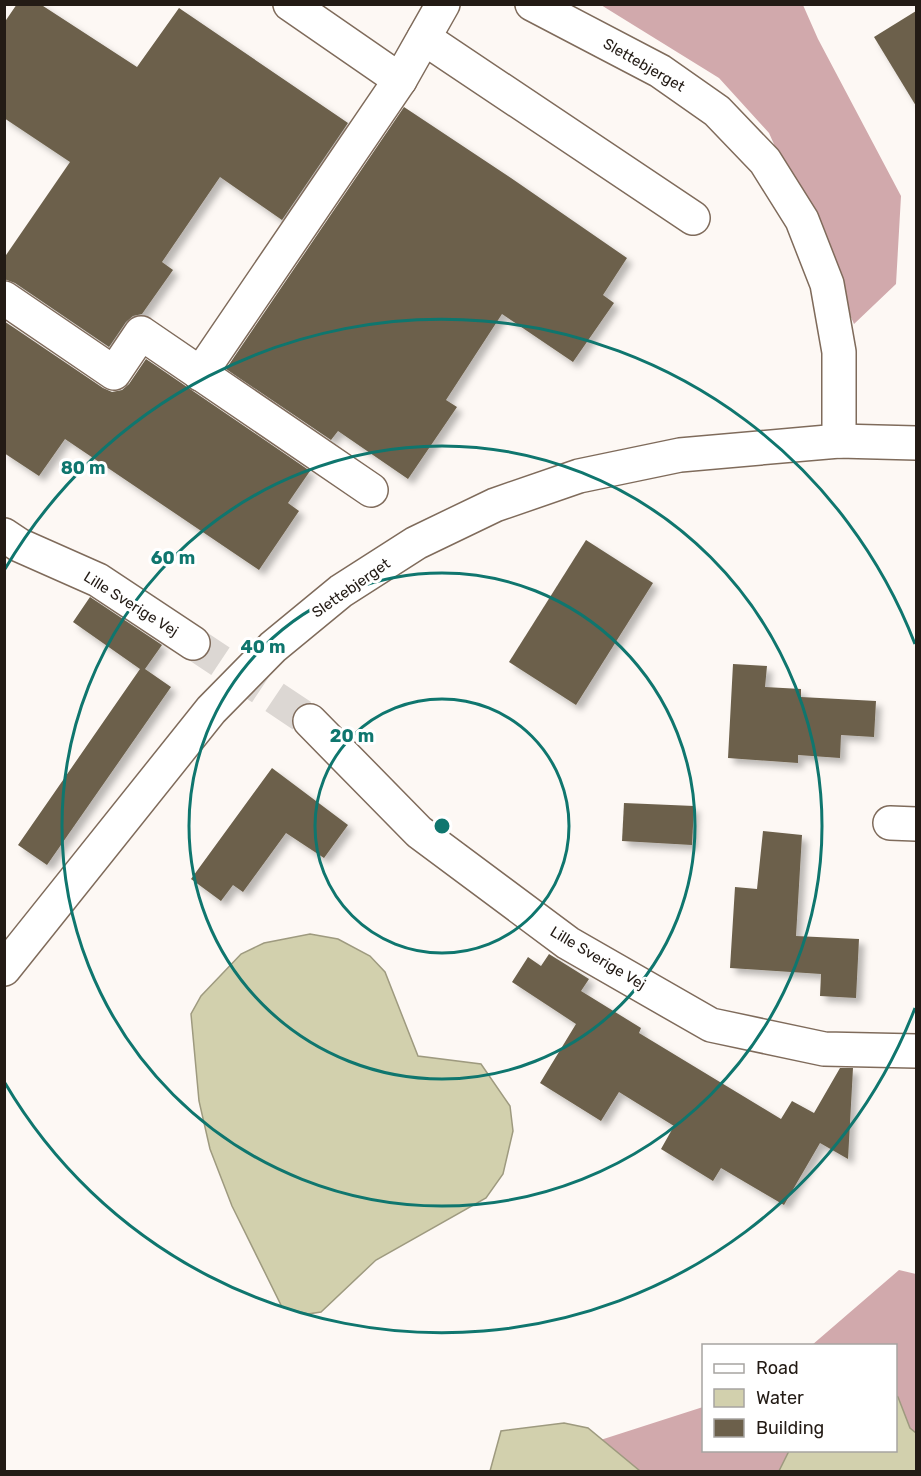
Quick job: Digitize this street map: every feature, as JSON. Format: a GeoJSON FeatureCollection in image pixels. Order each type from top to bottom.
{"type":"FeatureCollection","features":[{"type":"Feature","properties":{"kind":"street"},"geometry":{"type":"LineString","coordinates":[[290,4],[400,80]]}},
{"type":"Feature","properties":{"kind":"street"},"geometry":{"type":"LineString","coordinates":[[200,374],[400,80],[443,4]]}},
{"type":"Feature","properties":{"kind":"street","name":"Slettebjerget"},"geometry":{"type":"LineString","coordinates":[[532,4],[660,71],[717,111],[765,161],[802,220],[827,284],[839,352],[839,441]]}},
{"type":"Feature","properties":{"kind":"street"},"geometry":{"type":"LineString","coordinates":[[424,38],[693,218]]}},
{"type":"Feature","properties":{"kind":"street"},"geometry":{"type":"LineString","coordinates":[[4,298],[114,373],[141,333],[370,490]]}},
{"type":"Feature","properties":{"kind":"street","name":"Slettebjerget"},"geometry":{"type":"LineString","coordinates":[[4,969],[211,710],[273,647],[332,598],[416,543],[495,505],[579,476],[680,455],[839,441],[916,443]]}},
{"type":"Feature","properties":{"kind":"street","name":"Lille Sverige Vej"},"geometry":{"type":"LineString","coordinates":[[4,535],[19,545],[98,580],[193,643]]}},
{"type":"Feature","properties":{"kind":"street","name":"Lille Sverige Vej"},"geometry":{"type":"LineString","coordinates":[[310,721],[419,832],[568,943],[711,1025],[824,1049],[916,1050]]}},
{"type":"Feature","properties":{"kind":"shaded area"},"geometry":{"type":"Polygon","coordinates":[[[601,5],[803,5],[818,39],[901,196],[896,284],[854,324],[769,133],[719,78],[601,5]]]}},
{"type":"Feature","properties":{"kind":"shaded area"},"geometry":{"type":"Polygon","coordinates":[[[899,1270],[916,1274],[916,1471],[501,1472],[702,1407],[702,1452],[897,1452],[897,1344],[813,1344],[899,1270]]]}},
{"type":"Feature","properties":{"kind":"water"},"geometry":{"type":"Polygon","coordinates":[[[310,934],[338,939],[370,956],[385,972],[418,1056],[481,1064],[510,1106],[513,1131],[503,1174],[486,1198],[376,1260],[321,1312],[308,1314],[282,1307],[232,1206],[210,1149],[199,1101],[191,1014],[201,996],[241,954],[264,943],[310,934]]]}},
{"type":"Feature","properties":{"kind":"water"},"geometry":{"type":"Polygon","coordinates":[[[897,1396],[910,1428],[916,1433],[916,1471],[779,1471],[788,1452],[897,1452],[897,1396]]]}},
{"type":"Feature","properties":{"kind":"water"},"geometry":{"type":"Polygon","coordinates":[[[564,1423],[588,1428],[640,1471],[490,1471],[501,1431],[564,1423]]]}},
{"type":"Feature","properties":{"kind":"building"},"geometry":{"type":"Polygon","coordinates":[[[17,4],[40,4],[137,67],[179,8],[348,123],[282,220],[220,177],[162,262],[173,270],[142,314],[133,316],[126,322],[109,347],[15,283],[4,279],[4,258],[70,162],[4,118],[4,23],[17,4]]]}},
{"type":"Feature","properties":{"kind":"building"},"geometry":{"type":"Polygon","coordinates":[[[916,11],[916,106],[874,37],[916,11]]]}},
{"type":"Feature","properties":{"kind":"building"},"geometry":{"type":"Polygon","coordinates":[[[404,107],[627,258],[603,295],[614,303],[573,362],[502,314],[446,400],[457,407],[408,479],[338,431],[331,440],[226,369],[404,107]]]}},
{"type":"Feature","properties":{"kind":"building"},"geometry":{"type":"Polygon","coordinates":[[[4,321],[112,392],[122,390],[129,384],[146,359],[310,471],[288,503],[299,511],[259,570],[65,439],[39,476],[4,453],[4,321]]]}},
{"type":"Feature","properties":{"kind":"building"},"geometry":{"type":"Polygon","coordinates":[[[586,540],[653,583],[576,705],[509,662],[586,540]]]}},
{"type":"Feature","properties":{"kind":"building"},"geometry":{"type":"Polygon","coordinates":[[[90,597],[162,645],[145,669],[171,687],[47,865],[18,845],[140,669],[73,622],[90,597]]]}},
{"type":"Feature","properties":{"kind":"building"},"geometry":{"type":"Polygon","coordinates":[[[733,664],[767,666],[765,687],[801,689],[801,697],[876,701],[874,737],[841,735],[840,758],[798,755],[798,763],[728,758],[733,664]]]}},
{"type":"Feature","properties":{"kind":"building"},"geometry":{"type":"Polygon","coordinates":[[[272,768],[348,825],[324,858],[286,833],[243,892],[233,885],[221,901],[191,879],[272,768]]]}},
{"type":"Feature","properties":{"kind":"building"},"geometry":{"type":"Polygon","coordinates":[[[624,803],[694,806],[692,845],[622,841],[624,803]]]}},
{"type":"Feature","properties":{"kind":"building"},"geometry":{"type":"Polygon","coordinates":[[[763,831],[802,835],[796,936],[859,939],[856,998],[820,996],[821,974],[730,968],[735,887],[757,889],[763,831]]]}},
{"type":"Feature","properties":{"kind":"building"},"geometry":{"type":"Polygon","coordinates":[[[549,954],[589,979],[581,991],[641,1028],[639,1033],[781,1119],[792,1101],[814,1113],[840,1068],[853,1068],[848,1159],[820,1143],[784,1205],[721,1168],[713,1181],[661,1149],[674,1126],[619,1092],[601,1121],[540,1083],[576,1024],[512,982],[528,957],[541,966],[549,954]]]}},
{"type":"Feature","properties":{"kind":"tunnel"},"geometry":{"type":"LineString","coordinates":[[193,643],[310,721]]}}]}
